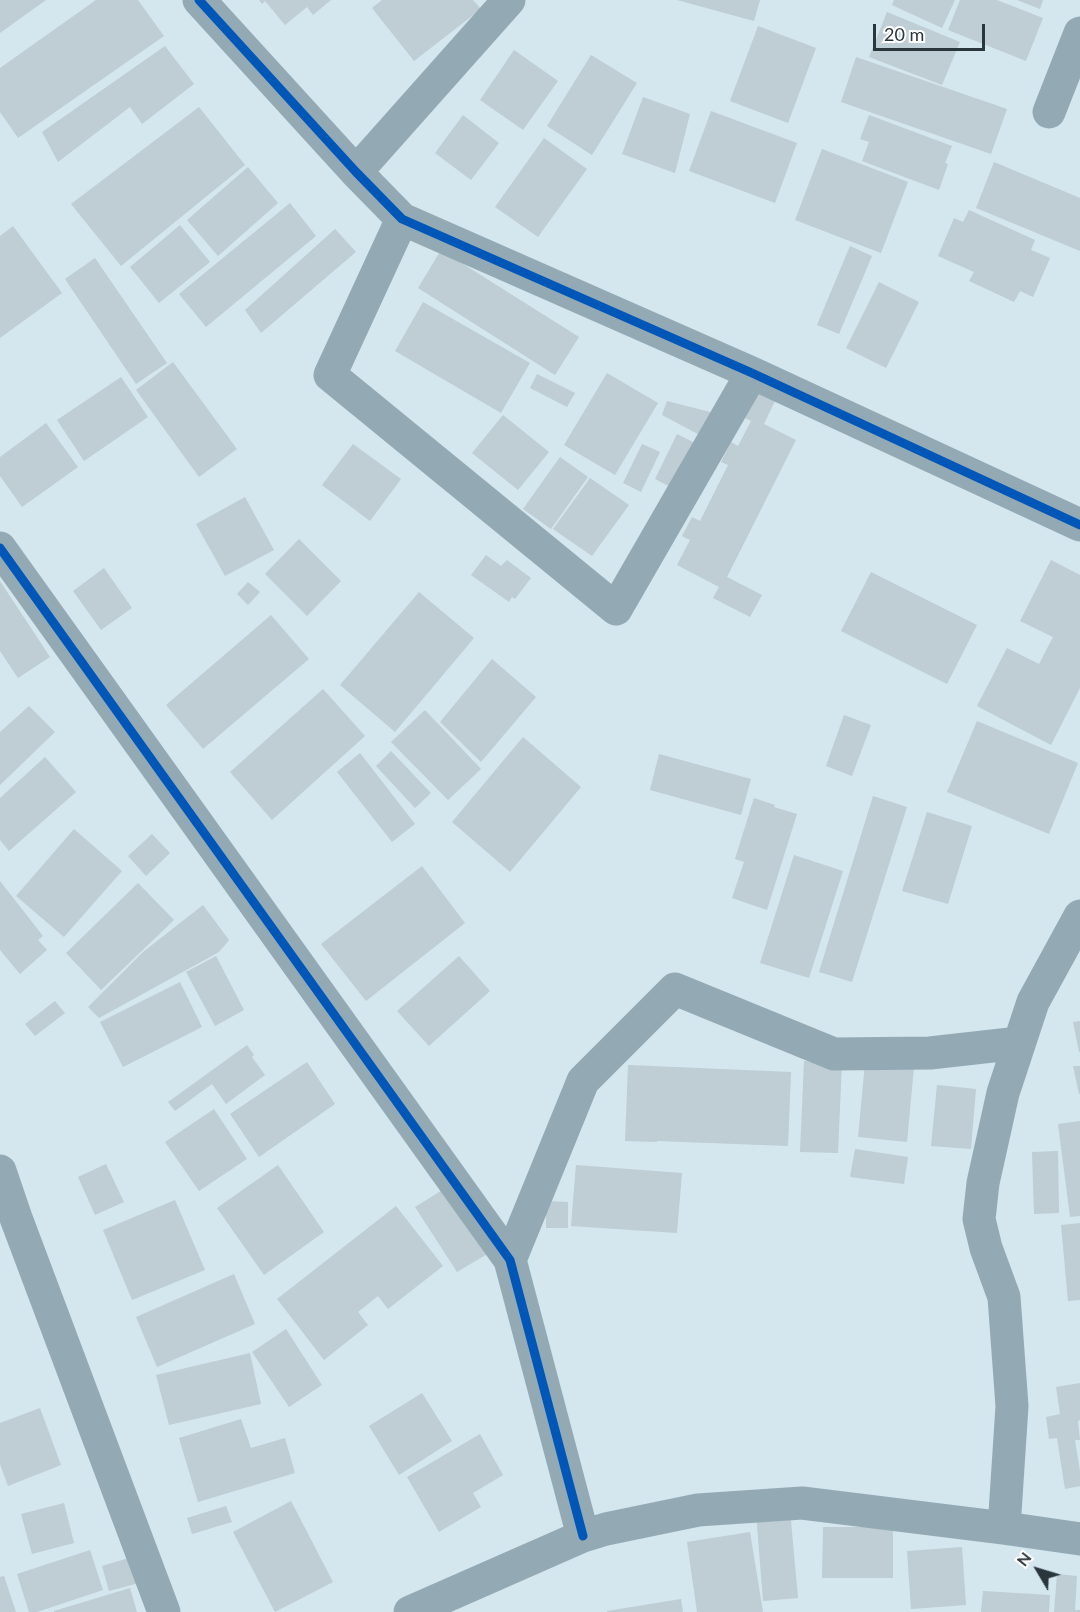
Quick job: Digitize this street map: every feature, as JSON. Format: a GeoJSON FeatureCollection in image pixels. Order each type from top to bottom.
{"type":"FeatureCollection","features":[{"type":"Feature","properties":{"kind":"street"},"geometry":{"type":"LineString","coordinates":[[200,0],[356,172],[402,219],[752,373],[1080,525]]}},
{"type":"Feature","properties":{"kind":"street"},"geometry":{"type":"LineString","coordinates":[[356,172],[509,0]]}},
{"type":"Feature","properties":{"kind":"street"},"geometry":{"type":"LineString","coordinates":[[1049,112],[1080,33]]}},
{"type":"Feature","properties":{"kind":"street"},"geometry":{"type":"LineString","coordinates":[[402,219],[330,375],[616,609],[752,373]]}},
{"type":"Feature","properties":{"kind":"street"},"geometry":{"type":"LineString","coordinates":[[0,548],[510,1260],[583,1536]]}},
{"type":"Feature","properties":{"kind":"street"},"geometry":{"type":"LineString","coordinates":[[1004,1528],[1012,1406],[1004,1297],[986,1248],[979,1219],[983,1182],[1003,1093],[1033,1002],[1080,916]]}},
{"type":"Feature","properties":{"kind":"street"},"geometry":{"type":"LineString","coordinates":[[510,1260],[583,1081],[675,989],[834,1054],[930,1053],[1020,1043]]}},
{"type":"Feature","properties":{"kind":"street"},"geometry":{"type":"LineString","coordinates":[[0,1171],[164,1612]]}},
{"type":"Feature","properties":{"kind":"street"},"geometry":{"type":"LineString","coordinates":[[410,1612],[583,1536],[698,1510],[802,1503],[1080,1539]]}},
{"type":"Feature","properties":{"kind":"building"},"geometry":{"type":"Polygon","coordinates":[[[0,0],[46,0],[0,33],[0,0]]]}},
{"type":"Feature","properties":{"kind":"building"},"geometry":{"type":"Polygon","coordinates":[[[96,0],[138,0],[164,36],[18,138],[0,112],[0,68],[96,0]]]}},
{"type":"Feature","properties":{"kind":"building"},"geometry":{"type":"Polygon","coordinates":[[[259,0],[331,0],[313,15],[307,7],[285,25],[265,1],[262,4],[259,0]]]}},
{"type":"Feature","properties":{"kind":"building"},"geometry":{"type":"Polygon","coordinates":[[[382,0],[473,0],[481,9],[414,61],[372,8],[382,0]]]}},
{"type":"Feature","properties":{"kind":"building"},"geometry":{"type":"Polygon","coordinates":[[[677,0],[760,0],[754,21],[677,0]]]}},
{"type":"Feature","properties":{"kind":"building"},"geometry":{"type":"Polygon","coordinates":[[[894,0],[955,0],[942,28],[892,5],[894,0]]]}},
{"type":"Feature","properties":{"kind":"building"},"geometry":{"type":"Polygon","coordinates":[[[960,0],[997,0],[1043,18],[1026,61],[948,30],[960,0]]]}},
{"type":"Feature","properties":{"kind":"building"},"geometry":{"type":"Polygon","coordinates":[[[1017,0],[1043,0],[1040,9],[1017,0]]]}},
{"type":"Feature","properties":{"kind":"building"},"geometry":{"type":"Polygon","coordinates":[[[887,12],[960,42],[942,85],[869,57],[887,12]]]}},
{"type":"Feature","properties":{"kind":"building"},"geometry":{"type":"Polygon","coordinates":[[[758,26],[816,48],[788,123],[730,101],[758,26]]]}},
{"type":"Feature","properties":{"kind":"building"},"geometry":{"type":"Polygon","coordinates":[[[165,46],[194,84],[142,124],[130,107],[58,162],[42,132],[165,46]]]}},
{"type":"Feature","properties":{"kind":"building"},"geometry":{"type":"Polygon","coordinates":[[[514,50],[558,81],[523,130],[480,100],[514,50]]]}},
{"type":"Feature","properties":{"kind":"building"},"geometry":{"type":"Polygon","coordinates":[[[591,55],[637,83],[592,155],[547,126],[591,55]]]}},
{"type":"Feature","properties":{"kind":"building"},"geometry":{"type":"Polygon","coordinates":[[[856,57],[1007,109],[991,154],[841,102],[856,57]]]}},
{"type":"Feature","properties":{"kind":"building"},"geometry":{"type":"Polygon","coordinates":[[[643,97],[690,114],[675,173],[622,154],[643,97]]]}},
{"type":"Feature","properties":{"kind":"building"},"geometry":{"type":"Polygon","coordinates":[[[199,107],[245,165],[121,266],[71,204],[199,107]]]}},
{"type":"Feature","properties":{"kind":"building"},"geometry":{"type":"Polygon","coordinates":[[[711,111],[797,143],[775,203],[689,171],[711,111]]]}},
{"type":"Feature","properties":{"kind":"building"},"geometry":{"type":"Polygon","coordinates":[[[463,115],[499,143],[471,180],[435,153],[463,115]]]}},
{"type":"Feature","properties":{"kind":"building"},"geometry":{"type":"Polygon","coordinates":[[[869,115],[952,146],[945,163],[948,164],[939,190],[862,161],[869,142],[860,139],[869,115]]]}},
{"type":"Feature","properties":{"kind":"building"},"geometry":{"type":"Polygon","coordinates":[[[544,138],[587,169],[538,237],[495,207],[544,138]]]}},
{"type":"Feature","properties":{"kind":"building"},"geometry":{"type":"Polygon","coordinates":[[[822,149],[908,182],[881,253],[795,220],[822,149]]]}},
{"type":"Feature","properties":{"kind":"building"},"geometry":{"type":"Polygon","coordinates":[[[994,162],[1080,198],[1080,251],[976,208],[994,162]]]}},
{"type":"Feature","properties":{"kind":"building"},"geometry":{"type":"Polygon","coordinates":[[[248,167],[278,203],[218,256],[187,220],[248,167]]]}},
{"type":"Feature","properties":{"kind":"building"},"geometry":{"type":"Polygon","coordinates":[[[290,203],[316,236],[206,327],[179,294],[290,203]]]}},
{"type":"Feature","properties":{"kind":"building"},"geometry":{"type":"Polygon","coordinates":[[[969,210],[1035,240],[1031,250],[1050,258],[1033,297],[1020,291],[1014,302],[969,281],[974,272],[938,256],[954,218],[963,222],[969,210]]]}},
{"type":"Feature","properties":{"kind":"building"},"geometry":{"type":"Polygon","coordinates":[[[180,225],[210,262],[159,303],[130,267],[180,225]]]}},
{"type":"Feature","properties":{"kind":"building"},"geometry":{"type":"Polygon","coordinates":[[[13,226],[62,293],[0,338],[0,236],[13,226]]]}},
{"type":"Feature","properties":{"kind":"building"},"geometry":{"type":"Polygon","coordinates":[[[335,229],[356,252],[261,333],[245,310],[335,229]]]}},
{"type":"Feature","properties":{"kind":"building"},"geometry":{"type":"Polygon","coordinates":[[[850,246],[872,256],[839,334],[817,325],[850,246]]]}},
{"type":"Feature","properties":{"kind":"building"},"geometry":{"type":"Polygon","coordinates":[[[441,250],[579,337],[555,375],[418,288],[441,250]]]}},
{"type":"Feature","properties":{"kind":"building"},"geometry":{"type":"Polygon","coordinates":[[[95,258],[167,363],[136,384],[65,279],[95,258]]]}},
{"type":"Feature","properties":{"kind":"building"},"geometry":{"type":"Polygon","coordinates":[[[879,282],[919,302],[886,368],[846,348],[879,282]]]}},
{"type":"Feature","properties":{"kind":"building"},"geometry":{"type":"Polygon","coordinates":[[[423,302],[530,363],[501,413],[395,351],[423,302]]]}},
{"type":"Feature","properties":{"kind":"building"},"geometry":{"type":"Polygon","coordinates":[[[173,362],[237,449],[199,477],[136,390],[173,362]]]}},
{"type":"Feature","properties":{"kind":"building"},"geometry":{"type":"Polygon","coordinates":[[[607,373],[658,403],[615,475],[564,445],[607,373]]]}},
{"type":"Feature","properties":{"kind":"building"},"geometry":{"type":"Polygon","coordinates":[[[537,374],[575,393],[567,407],[530,388],[537,374]]]}},
{"type":"Feature","properties":{"kind":"building"},"geometry":{"type":"Polygon","coordinates":[[[121,377],[148,417],[84,461],[57,420],[121,377]]]}},
{"type":"Feature","properties":{"kind":"building"},"geometry":{"type":"Polygon","coordinates":[[[752,389],[775,401],[764,424],[796,440],[727,577],[762,595],[750,617],[713,598],[719,587],[677,565],[690,540],[682,536],[692,517],[700,521],[728,465],[721,462],[731,442],[738,446],[751,421],[739,415],[752,389]]]}},
{"type":"Feature","properties":{"kind":"building"},"geometry":{"type":"Polygon","coordinates":[[[667,401],[718,414],[707,439],[662,415],[667,401]]]}},
{"type":"Feature","properties":{"kind":"building"},"geometry":{"type":"Polygon","coordinates":[[[503,415],[549,452],[518,490],[472,453],[503,415]]]}},
{"type":"Feature","properties":{"kind":"building"},"geometry":{"type":"Polygon","coordinates":[[[46,423],[78,467],[22,507],[0,476],[0,457],[46,423]]]}},
{"type":"Feature","properties":{"kind":"building"},"geometry":{"type":"Polygon","coordinates":[[[677,434],[701,446],[678,491],[655,479],[677,434]]]}},
{"type":"Feature","properties":{"kind":"building"},"geometry":{"type":"Polygon","coordinates":[[[353,444],[401,479],[370,521],[322,485],[353,444]]]}},
{"type":"Feature","properties":{"kind":"building"},"geometry":{"type":"Polygon","coordinates":[[[642,444],[660,452],[641,492],[623,483],[642,444]]]}},
{"type":"Feature","properties":{"kind":"building"},"geometry":{"type":"Polygon","coordinates":[[[560,457],[588,477],[551,529],[523,509],[560,457]]]}},
{"type":"Feature","properties":{"kind":"building"},"geometry":{"type":"Polygon","coordinates":[[[590,478],[629,505],[592,556],[553,529],[590,478]]]}},
{"type":"Feature","properties":{"kind":"building"},"geometry":{"type":"Polygon","coordinates":[[[245,497],[274,550],[225,576],[196,524],[245,497]]]}},
{"type":"Feature","properties":{"kind":"building"},"geometry":{"type":"Polygon","coordinates":[[[299,539],[341,581],[307,616],[265,574],[299,539]]]}},
{"type":"Feature","properties":{"kind":"building"},"geometry":{"type":"Polygon","coordinates":[[[486,555],[501,566],[507,560],[531,578],[515,599],[512,597],[509,602],[471,575],[486,555]]]}},
{"type":"Feature","properties":{"kind":"building"},"geometry":{"type":"Polygon","coordinates":[[[1051,560],[1080,575],[1080,688],[1051,745],[977,706],[1007,648],[1039,664],[1053,637],[1020,621],[1051,560]]]}},
{"type":"Feature","properties":{"kind":"building"},"geometry":{"type":"Polygon","coordinates":[[[104,568],[132,608],[101,630],[73,591],[104,568]]]}},
{"type":"Feature","properties":{"kind":"building"},"geometry":{"type":"Polygon","coordinates":[[[871,572],[977,625],[947,684],[841,631],[871,572]]]}},
{"type":"Feature","properties":{"kind":"building"},"geometry":{"type":"Polygon","coordinates":[[[0,581],[50,657],[18,678],[0,651],[0,581]]]}},
{"type":"Feature","properties":{"kind":"building"},"geometry":{"type":"Polygon","coordinates":[[[248,582],[260,592],[248,605],[237,594],[248,582]]]}},
{"type":"Feature","properties":{"kind":"building"},"geometry":{"type":"Polygon","coordinates":[[[419,592],[474,638],[395,732],[340,685],[419,592]]]}},
{"type":"Feature","properties":{"kind":"building"},"geometry":{"type":"Polygon","coordinates":[[[271,615],[309,659],[203,749],[166,705],[271,615]]]}},
{"type":"Feature","properties":{"kind":"building"},"geometry":{"type":"Polygon","coordinates":[[[492,659],[536,697],[481,762],[440,722],[492,659]]]}},
{"type":"Feature","properties":{"kind":"building"},"geometry":{"type":"Polygon","coordinates":[[[323,689],[365,736],[272,820],[230,772],[323,689]]]}},
{"type":"Feature","properties":{"kind":"building"},"geometry":{"type":"Polygon","coordinates":[[[29,706],[55,732],[0,785],[0,732],[29,706]]]}},
{"type":"Feature","properties":{"kind":"building"},"geometry":{"type":"Polygon","coordinates":[[[425,710],[481,769],[448,800],[391,742],[425,710]]]}},
{"type":"Feature","properties":{"kind":"building"},"geometry":{"type":"Polygon","coordinates":[[[844,715],[871,725],[852,776],[826,766],[844,715]]]}},
{"type":"Feature","properties":{"kind":"building"},"geometry":{"type":"Polygon","coordinates":[[[977,721],[1078,763],[1049,834],[947,792],[977,721]]]}},
{"type":"Feature","properties":{"kind":"building"},"geometry":{"type":"Polygon","coordinates":[[[523,737],[581,787],[510,872],[452,822],[523,737]]]}},
{"type":"Feature","properties":{"kind":"building"},"geometry":{"type":"Polygon","coordinates":[[[391,751],[431,793],[415,808],[376,766],[391,751]]]}},
{"type":"Feature","properties":{"kind":"building"},"geometry":{"type":"Polygon","coordinates":[[[360,753],[415,824],[392,842],[337,772],[360,753]]]}},
{"type":"Feature","properties":{"kind":"building"},"geometry":{"type":"Polygon","coordinates":[[[659,754],[751,779],[741,815],[650,790],[659,754]]]}},
{"type":"Feature","properties":{"kind":"building"},"geometry":{"type":"Polygon","coordinates":[[[45,757],[76,792],[9,851],[0,840],[0,798],[45,757]]]}},
{"type":"Feature","properties":{"kind":"building"},"geometry":{"type":"Polygon","coordinates":[[[873,796],[907,807],[852,982],[819,972],[873,796]]]}},
{"type":"Feature","properties":{"kind":"building"},"geometry":{"type":"Polygon","coordinates":[[[754,798],[797,814],[767,910],[732,898],[744,862],[735,859],[754,798]]]}},
{"type":"Feature","properties":{"kind":"building"},"geometry":{"type":"Polygon","coordinates":[[[927,812],[972,826],[948,904],[902,891],[927,812]]]}},
{"type":"Feature","properties":{"kind":"building"},"geometry":{"type":"Polygon","coordinates":[[[74,829],[122,871],[64,937],[16,896],[74,829]]]}},
{"type":"Feature","properties":{"kind":"building"},"geometry":{"type":"Polygon","coordinates":[[[152,834],[170,853],[146,876],[128,856],[152,834]]]}},
{"type":"Feature","properties":{"kind":"building"},"geometry":{"type":"Polygon","coordinates":[[[794,855],[843,871],[809,978],[760,963],[794,855]]]}},
{"type":"Feature","properties":{"kind":"building"},"geometry":{"type":"Polygon","coordinates":[[[422,866],[465,923],[366,1001],[321,944],[422,866]]]}},
{"type":"Feature","properties":{"kind":"building"},"geometry":{"type":"Polygon","coordinates":[[[0,881],[43,936],[38,940],[47,950],[20,974],[0,950],[0,881]]]}},
{"type":"Feature","properties":{"kind":"building"},"geometry":{"type":"Polygon","coordinates":[[[138,883],[174,920],[101,990],[66,953],[138,883]]]}},
{"type":"Feature","properties":{"kind":"building"},"geometry":{"type":"Polygon","coordinates":[[[203,905],[229,940],[219,952],[99,1018],[88,1007],[143,952],[203,905]]]}},
{"type":"Feature","properties":{"kind":"building"},"geometry":{"type":"Polygon","coordinates":[[[216,956],[244,1010],[215,1026],[186,972],[216,956]]]}},
{"type":"Feature","properties":{"kind":"building"},"geometry":{"type":"Polygon","coordinates":[[[459,956],[490,991],[429,1046],[397,1011],[459,956]]]}},
{"type":"Feature","properties":{"kind":"building"},"geometry":{"type":"Polygon","coordinates":[[[180,982],[202,1027],[123,1067],[100,1022],[180,982]]]}},
{"type":"Feature","properties":{"kind":"building"},"geometry":{"type":"Polygon","coordinates":[[[55,1001],[65,1013],[35,1036],[25,1024],[55,1001]]]}},
{"type":"Feature","properties":{"kind":"building"},"geometry":{"type":"Polygon","coordinates":[[[1080,1021],[1080,1052],[1079,1052],[1073,1022],[1080,1021]]]}},
{"type":"Feature","properties":{"kind":"building"},"geometry":{"type":"Polygon","coordinates":[[[247,1045],[254,1055],[252,1057],[265,1075],[226,1104],[212,1084],[175,1111],[168,1102],[247,1045]]]}},
{"type":"Feature","properties":{"kind":"building"},"geometry":{"type":"Polygon","coordinates":[[[804,1061],[842,1062],[838,1153],[800,1152],[804,1061]]]}},
{"type":"Feature","properties":{"kind":"building"},"geometry":{"type":"Polygon","coordinates":[[[307,1062],[335,1104],[259,1157],[230,1114],[307,1062]]]}},
{"type":"Feature","properties":{"kind":"building"},"geometry":{"type":"Polygon","coordinates":[[[865,1063],[914,1067],[907,1142],[858,1137],[865,1063]]]}},
{"type":"Feature","properties":{"kind":"building"},"geometry":{"type":"Polygon","coordinates":[[[628,1065],[791,1072],[788,1146],[625,1141],[628,1065]]]}},
{"type":"Feature","properties":{"kind":"building"},"geometry":{"type":"Polygon","coordinates":[[[1073,1066],[1080,1066],[1080,1094],[1079,1094],[1073,1066]]]}},
{"type":"Feature","properties":{"kind":"building"},"geometry":{"type":"Polygon","coordinates":[[[937,1085],[976,1089],[971,1149],[931,1146],[937,1085]]]}},
{"type":"Feature","properties":{"kind":"building"},"geometry":{"type":"Polygon","coordinates":[[[214,1109],[247,1159],[199,1191],[165,1142],[214,1109]]]}},
{"type":"Feature","properties":{"kind":"building"},"geometry":{"type":"Polygon","coordinates":[[[1080,1121],[1080,1216],[1070,1217],[1058,1124],[1080,1121]]]}},
{"type":"Feature","properties":{"kind":"building"},"geometry":{"type":"Polygon","coordinates":[[[855,1149],[908,1157],[904,1184],[850,1177],[855,1149]]]}},
{"type":"Feature","properties":{"kind":"building"},"geometry":{"type":"Polygon","coordinates":[[[1058,1151],[1059,1213],[1034,1214],[1032,1152],[1058,1151]]]}},
{"type":"Feature","properties":{"kind":"building"},"geometry":{"type":"Polygon","coordinates":[[[106,1164],[124,1202],[95,1215],[78,1177],[106,1164]]]}},
{"type":"Feature","properties":{"kind":"building"},"geometry":{"type":"Polygon","coordinates":[[[278,1165],[324,1232],[264,1275],[217,1208],[278,1165]]]}},
{"type":"Feature","properties":{"kind":"building"},"geometry":{"type":"Polygon","coordinates":[[[576,1165],[682,1173],[677,1233],[571,1226],[576,1165]]]}},
{"type":"Feature","properties":{"kind":"building"},"geometry":{"type":"Polygon","coordinates":[[[444,1189],[489,1253],[457,1272],[415,1207],[444,1189]]]}},
{"type":"Feature","properties":{"kind":"building"},"geometry":{"type":"Polygon","coordinates":[[[175,1200],[205,1270],[132,1300],[103,1230],[175,1200]]]}},
{"type":"Feature","properties":{"kind":"building"},"geometry":{"type":"Polygon","coordinates":[[[546,1201],[568,1202],[568,1228],[546,1228],[546,1201]]]}},
{"type":"Feature","properties":{"kind":"building"},"geometry":{"type":"Polygon","coordinates":[[[396,1206],[443,1266],[388,1309],[378,1296],[358,1312],[368,1325],[324,1360],[277,1299],[396,1206]]]}},
{"type":"Feature","properties":{"kind":"building"},"geometry":{"type":"Polygon","coordinates":[[[1080,1223],[1080,1300],[1068,1301],[1061,1225],[1080,1223]]]}},
{"type":"Feature","properties":{"kind":"building"},"geometry":{"type":"Polygon","coordinates":[[[234,1274],[255,1324],[157,1367],[136,1317],[234,1274]]]}},
{"type":"Feature","properties":{"kind":"building"},"geometry":{"type":"Polygon","coordinates":[[[286,1329],[322,1385],[289,1407],[252,1352],[286,1329]]]}},
{"type":"Feature","properties":{"kind":"building"},"geometry":{"type":"Polygon","coordinates":[[[250,1353],[261,1404],[169,1425],[156,1375],[250,1353]]]}},
{"type":"Feature","properties":{"kind":"building"},"geometry":{"type":"Polygon","coordinates":[[[1080,1383],[1080,1420],[1078,1421],[1080,1440],[1075,1440],[1080,1486],[1065,1489],[1057,1438],[1049,1439],[1046,1417],[1060,1414],[1056,1387],[1080,1383]]]}},
{"type":"Feature","properties":{"kind":"building"},"geometry":{"type":"Polygon","coordinates":[[[422,1393],[452,1441],[399,1475],[369,1426],[422,1393]]]}},
{"type":"Feature","properties":{"kind":"building"},"geometry":{"type":"Polygon","coordinates":[[[40,1408],[61,1465],[8,1486],[0,1464],[0,1423],[40,1408]]]}},
{"type":"Feature","properties":{"kind":"building"},"geometry":{"type":"Polygon","coordinates":[[[241,1419],[251,1448],[285,1438],[295,1473],[198,1502],[179,1438],[241,1419]]]}},
{"type":"Feature","properties":{"kind":"building"},"geometry":{"type":"Polygon","coordinates":[[[480,1434],[503,1475],[473,1493],[481,1507],[439,1532],[407,1477],[480,1434]]]}},
{"type":"Feature","properties":{"kind":"building"},"geometry":{"type":"Polygon","coordinates":[[[291,1501],[333,1582],[275,1612],[233,1532],[291,1501]]]}},
{"type":"Feature","properties":{"kind":"building"},"geometry":{"type":"Polygon","coordinates":[[[64,1503],[74,1543],[32,1554],[21,1514],[64,1503]]]}},
{"type":"Feature","properties":{"kind":"building"},"geometry":{"type":"Polygon","coordinates":[[[226,1506],[232,1522],[192,1534],[187,1518],[226,1506]]]}},
{"type":"Feature","properties":{"kind":"building"},"geometry":{"type":"Polygon","coordinates":[[[790,1510],[798,1598],[763,1601],[756,1513],[790,1510]]]}},
{"type":"Feature","properties":{"kind":"building"},"geometry":{"type":"Polygon","coordinates":[[[823,1527],[893,1527],[893,1578],[822,1578],[823,1527]]]}},
{"type":"Feature","properties":{"kind":"building"},"geometry":{"type":"Polygon","coordinates":[[[750,1532],[763,1612],[697,1612],[687,1542],[750,1532]]]}},
{"type":"Feature","properties":{"kind":"building"},"geometry":{"type":"Polygon","coordinates":[[[962,1547],[966,1605],[911,1609],[907,1551],[962,1547]]]}},
{"type":"Feature","properties":{"kind":"building"},"geometry":{"type":"Polygon","coordinates":[[[90,1550],[103,1590],[37,1612],[29,1612],[17,1574],[90,1550]]]}},
{"type":"Feature","properties":{"kind":"building"},"geometry":{"type":"Polygon","coordinates":[[[132,1557],[139,1583],[109,1591],[102,1566],[132,1557]]]}},
{"type":"Feature","properties":{"kind":"building"},"geometry":{"type":"Polygon","coordinates":[[[1057,1574],[1077,1576],[1075,1610],[1080,1610],[1080,1612],[1054,1612],[1057,1574]]]}},
{"type":"Feature","properties":{"kind":"building"},"geometry":{"type":"Polygon","coordinates":[[[4,1576],[16,1612],[0,1612],[0,1577],[4,1576]]]}},
{"type":"Feature","properties":{"kind":"building"},"geometry":{"type":"Polygon","coordinates":[[[130,1588],[137,1612],[54,1612],[54,1611],[130,1588]]]}},
{"type":"Feature","properties":{"kind":"building"},"geometry":{"type":"Polygon","coordinates":[[[983,1591],[1050,1595],[1049,1612],[981,1612],[983,1591]]]}},
{"type":"Feature","properties":{"kind":"building"},"geometry":{"type":"Polygon","coordinates":[[[681,1599],[683,1612],[607,1612],[607,1611],[681,1599]]]}},
{"type":"Feature","properties":{"kind":"cycle path"},"geometry":{"type":"LineString","coordinates":[[199,0],[402,219],[752,373],[1080,525]]}},
{"type":"Feature","properties":{"kind":"cycle path"},"geometry":{"type":"LineString","coordinates":[[0,548],[510,1260],[583,1536]]}}]}
